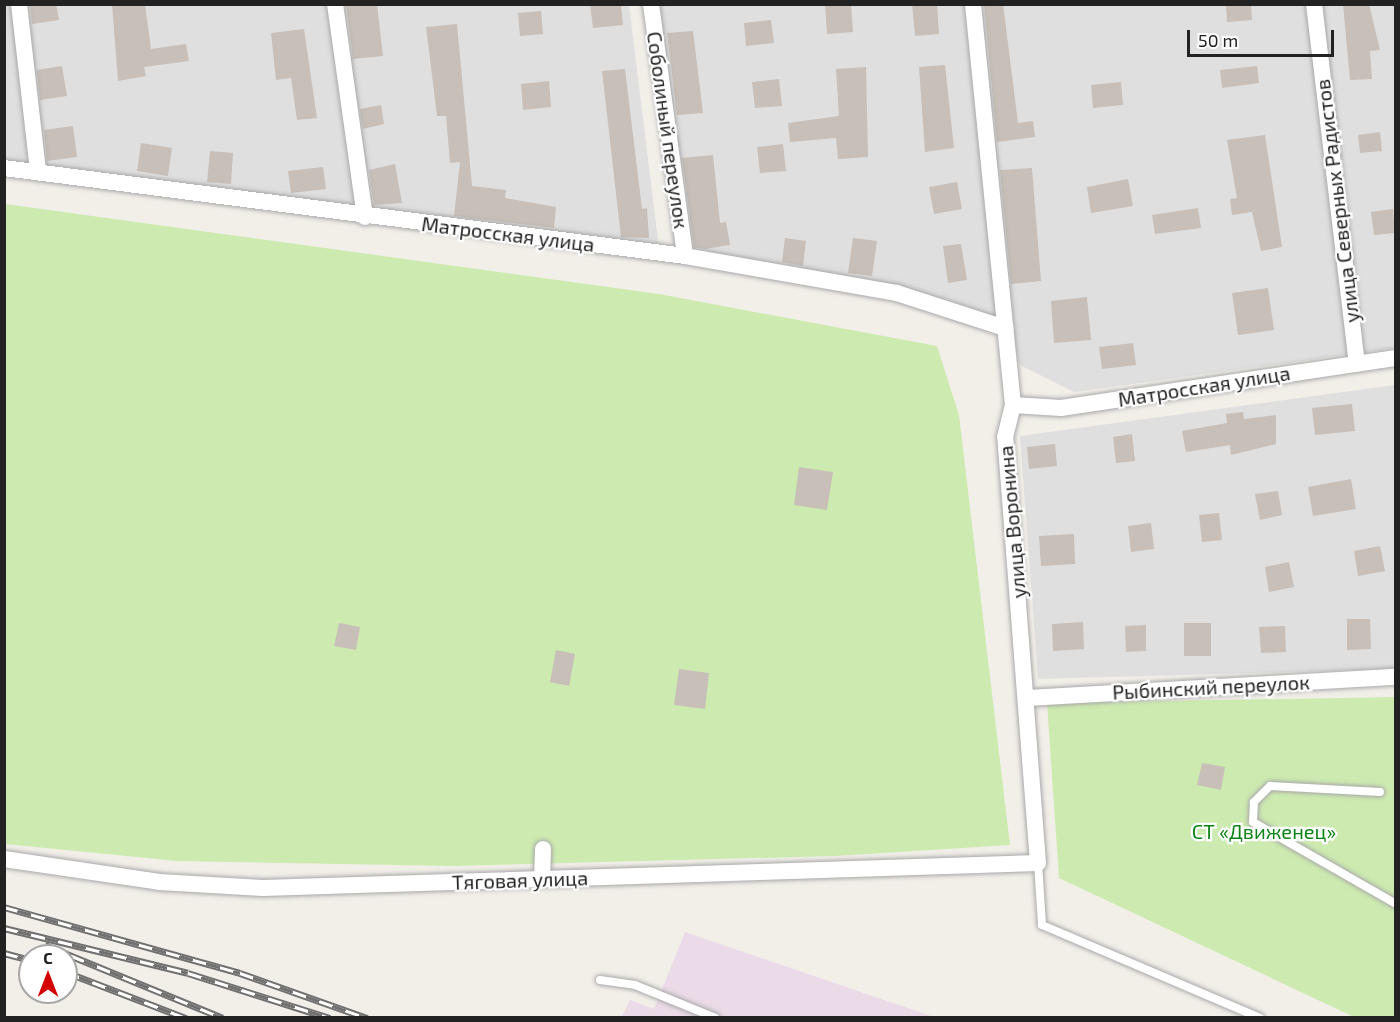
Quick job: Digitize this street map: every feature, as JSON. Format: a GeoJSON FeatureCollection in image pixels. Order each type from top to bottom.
{"type":"FeatureCollection","features":[{"type":"Feature","properties":{"kind":"street"},"geometry":{"type":"LineString","coordinates":[[20,4],[38,172]]}},
{"type":"Feature","properties":{"kind":"street"},"geometry":{"type":"LineString","coordinates":[[335,4],[364,217]]}},
{"type":"Feature","properties":{"kind":"street","name":"Соболиный переулок"},"geometry":{"type":"LineString","coordinates":[[651,4],[685,255]]}},
{"type":"Feature","properties":{"kind":"street","name":"улица Воронина"},"geometry":{"type":"LineString","coordinates":[[973,4],[1013,405],[1005,437],[1038,863]]}},
{"type":"Feature","properties":{"kind":"street","name":"улица Северных Радистов"},"geometry":{"type":"LineString","coordinates":[[1314,4],[1357,363]]}},
{"type":"Feature","properties":{"kind":"street","name":"Матросская улица"},"geometry":{"type":"LineString","coordinates":[[4,168],[364,217],[685,255],[897,293],[1005,328]]}},
{"type":"Feature","properties":{"kind":"street","name":"Матросская улица"},"geometry":{"type":"LineString","coordinates":[[1013,405],[1060,408],[1395,358]]}},
{"type":"Feature","properties":{"kind":"street","name":"Рыбинский переулок"},"geometry":{"type":"LineString","coordinates":[[1026,698],[1395,677]]}},
{"type":"Feature","properties":{"kind":"street"},"geometry":{"type":"LineString","coordinates":[[542,879],[543,849]]}},
{"type":"Feature","properties":{"kind":"street","name":"Тяговая улица"},"geometry":{"type":"LineString","coordinates":[[4,859],[216,886],[542,879],[1038,863]]}},
{"type":"Feature","properties":{"kind":"lane"},"geometry":{"type":"LineString","coordinates":[[1380,792],[1270,786],[1254,802],[1253,822],[1395,904]]}},
{"type":"Feature","properties":{"kind":"lane"},"geometry":{"type":"LineString","coordinates":[[1038,863],[1042,925],[1260,1017]]}},
{"type":"Feature","properties":{"kind":"lane"},"geometry":{"type":"LineString","coordinates":[[600,980],[635,985],[716,1017]]}},
{"type":"Feature","properties":{"kind":"shaded area"},"geometry":{"type":"Polygon","coordinates":[[[5,5],[629,5],[660,256],[5,161],[5,5]]]}},
{"type":"Feature","properties":{"kind":"shaded area"},"geometry":{"type":"Polygon","coordinates":[[[657,5],[1395,5],[1395,348],[1074,392],[1020,365],[1007,320],[688,261],[657,5]]]}},
{"type":"Feature","properties":{"kind":"shaded area"},"geometry":{"type":"Polygon","coordinates":[[[1395,385],[1395,669],[1038,679],[1020,436],[1395,385]]]}},
{"type":"Feature","properties":{"kind":"shaded area"},"geometry":{"type":"Polygon","coordinates":[[[685,932],[934,1017],[621,1018],[630,1000],[654,1009],[685,932]]]}},
{"type":"Feature","properties":{"kind":"green space"},"geometry":{"type":"Polygon","coordinates":[[[5,204],[659,294],[937,346],[959,415],[1010,845],[835,856],[454,866],[177,861],[5,844],[5,204]]]}},
{"type":"Feature","properties":{"kind":"green space","name":"СТ «Движенец»"},"geometry":{"type":"Polygon","coordinates":[[[1395,697],[1395,1017],[1354,1017],[1059,878],[1047,703],[1395,697]]]}},
{"type":"Feature","properties":{"kind":"building"},"geometry":{"type":"Polygon","coordinates":[[[30,4],[56,4],[59,20],[32,24],[30,4]]]}},
{"type":"Feature","properties":{"kind":"building"},"geometry":{"type":"Polygon","coordinates":[[[112,4],[145,4],[151,49],[186,44],[189,61],[144,67],[146,76],[118,81],[112,4]]]}},
{"type":"Feature","properties":{"kind":"building"},"geometry":{"type":"Polygon","coordinates":[[[346,4],[377,4],[383,56],[353,59],[346,4]]]}},
{"type":"Feature","properties":{"kind":"building"},"geometry":{"type":"Polygon","coordinates":[[[590,4],[621,4],[623,25],[593,28],[590,4]]]}},
{"type":"Feature","properties":{"kind":"building"},"geometry":{"type":"Polygon","coordinates":[[[825,4],[851,4],[853,32],[827,34],[825,4]]]}},
{"type":"Feature","properties":{"kind":"building"},"geometry":{"type":"Polygon","coordinates":[[[912,4],[937,4],[939,34],[915,36],[912,4]]]}},
{"type":"Feature","properties":{"kind":"building"},"geometry":{"type":"Polygon","coordinates":[[[984,4],[1003,4],[1018,123],[1033,121],[1035,137],[997,142],[984,4]]]}},
{"type":"Feature","properties":{"kind":"building"},"geometry":{"type":"Polygon","coordinates":[[[1226,4],[1251,4],[1252,20],[1227,22],[1226,4]]]}},
{"type":"Feature","properties":{"kind":"building"},"geometry":{"type":"Polygon","coordinates":[[[1343,4],[1369,4],[1380,50],[1370,51],[1372,79],[1350,80],[1343,4]]]}},
{"type":"Feature","properties":{"kind":"building"},"geometry":{"type":"Polygon","coordinates":[[[541,11],[543,34],[520,36],[518,13],[541,11]]]}},
{"type":"Feature","properties":{"kind":"building"},"geometry":{"type":"Polygon","coordinates":[[[771,20],[774,43],[746,46],[744,23],[771,20]]]}},
{"type":"Feature","properties":{"kind":"building"},"geometry":{"type":"Polygon","coordinates":[[[457,24],[472,186],[506,190],[505,198],[556,207],[554,228],[454,216],[460,162],[450,163],[446,116],[437,116],[426,27],[457,24]]]}},
{"type":"Feature","properties":{"kind":"building"},"geometry":{"type":"Polygon","coordinates":[[[304,29],[317,118],[297,120],[291,78],[276,80],[271,33],[304,29]]]}},
{"type":"Feature","properties":{"kind":"building"},"geometry":{"type":"Polygon","coordinates":[[[693,31],[703,113],[677,115],[667,33],[693,31]]]}},
{"type":"Feature","properties":{"kind":"building"},"geometry":{"type":"Polygon","coordinates":[[[945,65],[954,148],[925,152],[919,67],[945,65]]]}},
{"type":"Feature","properties":{"kind":"building"},"geometry":{"type":"Polygon","coordinates":[[[62,66],[67,96],[40,100],[37,70],[62,66]]]}},
{"type":"Feature","properties":{"kind":"building"},"geometry":{"type":"Polygon","coordinates":[[[1257,66],[1259,83],[1222,88],[1220,70],[1257,66]]]}},
{"type":"Feature","properties":{"kind":"building"},"geometry":{"type":"Polygon","coordinates":[[[866,67],[868,157],[838,159],[836,138],[790,142],[788,123],[839,116],[836,69],[866,67]]]}},
{"type":"Feature","properties":{"kind":"building"},"geometry":{"type":"Polygon","coordinates":[[[625,69],[642,209],[647,208],[649,238],[621,237],[602,71],[625,69]]]}},
{"type":"Feature","properties":{"kind":"building"},"geometry":{"type":"Polygon","coordinates":[[[779,79],[782,106],[755,108],[752,82],[779,79]]]}},
{"type":"Feature","properties":{"kind":"building"},"geometry":{"type":"Polygon","coordinates":[[[549,81],[551,107],[523,110],[521,84],[549,81]]]}},
{"type":"Feature","properties":{"kind":"building"},"geometry":{"type":"Polygon","coordinates":[[[1121,82],[1123,105],[1093,108],[1091,85],[1121,82]]]}},
{"type":"Feature","properties":{"kind":"building"},"geometry":{"type":"Polygon","coordinates":[[[381,105],[384,124],[363,129],[360,109],[381,105]]]}},
{"type":"Feature","properties":{"kind":"building"},"geometry":{"type":"Polygon","coordinates":[[[73,126],[77,157],[47,161],[44,130],[73,126]]]}},
{"type":"Feature","properties":{"kind":"building"},"geometry":{"type":"Polygon","coordinates":[[[1380,132],[1382,151],[1360,153],[1358,135],[1380,132]]]}},
{"type":"Feature","properties":{"kind":"building"},"geometry":{"type":"Polygon","coordinates":[[[1265,135],[1282,247],[1261,251],[1252,212],[1232,215],[1230,199],[1237,198],[1227,140],[1265,135]]]}},
{"type":"Feature","properties":{"kind":"building"},"geometry":{"type":"Polygon","coordinates":[[[141,143],[172,148],[168,176],[137,171],[141,143]]]}},
{"type":"Feature","properties":{"kind":"building"},"geometry":{"type":"Polygon","coordinates":[[[783,144],[786,171],[760,173],[757,147],[783,144]]]}},
{"type":"Feature","properties":{"kind":"building"},"geometry":{"type":"Polygon","coordinates":[[[210,151],[233,153],[231,184],[207,182],[210,151]]]}},
{"type":"Feature","properties":{"kind":"building"},"geometry":{"type":"Polygon","coordinates":[[[713,155],[720,223],[726,222],[730,245],[705,249],[694,247],[682,158],[713,155]]]}},
{"type":"Feature","properties":{"kind":"building"},"geometry":{"type":"Polygon","coordinates":[[[395,164],[402,203],[374,205],[369,170],[395,164]]]}},
{"type":"Feature","properties":{"kind":"building"},"geometry":{"type":"Polygon","coordinates":[[[323,167],[326,189],[291,193],[288,171],[323,167]]]}},
{"type":"Feature","properties":{"kind":"building"},"geometry":{"type":"Polygon","coordinates":[[[1032,168],[1041,281],[1011,284],[1000,170],[1032,168]]]}},
{"type":"Feature","properties":{"kind":"building"},"geometry":{"type":"Polygon","coordinates":[[[1128,179],[1133,206],[1091,213],[1087,187],[1128,179]]]}},
{"type":"Feature","properties":{"kind":"building"},"geometry":{"type":"Polygon","coordinates":[[[957,182],[962,209],[934,214],[929,187],[957,182]]]}},
{"type":"Feature","properties":{"kind":"building"},"geometry":{"type":"Polygon","coordinates":[[[1198,208],[1201,228],[1155,234],[1152,215],[1198,208]]]}},
{"type":"Feature","properties":{"kind":"building"},"geometry":{"type":"Polygon","coordinates":[[[1393,209],[1395,233],[1374,235],[1371,212],[1393,209]]]}},
{"type":"Feature","properties":{"kind":"building"},"geometry":{"type":"Polygon","coordinates":[[[785,238],[806,241],[803,266],[782,262],[785,238]]]}},
{"type":"Feature","properties":{"kind":"building"},"geometry":{"type":"Polygon","coordinates":[[[853,238],[877,241],[872,276],[848,273],[853,238]]]}},
{"type":"Feature","properties":{"kind":"building"},"geometry":{"type":"Polygon","coordinates":[[[961,244],[967,280],[948,283],[943,246],[961,244]]]}},
{"type":"Feature","properties":{"kind":"building"},"geometry":{"type":"Polygon","coordinates":[[[1268,288],[1274,330],[1238,335],[1232,293],[1268,288]]]}},
{"type":"Feature","properties":{"kind":"building"},"geometry":{"type":"Polygon","coordinates":[[[1087,297],[1091,340],[1054,343],[1051,301],[1087,297]]]}},
{"type":"Feature","properties":{"kind":"building"},"geometry":{"type":"Polygon","coordinates":[[[1133,343],[1136,365],[1102,369],[1099,347],[1133,343]]]}},
{"type":"Feature","properties":{"kind":"building"},"geometry":{"type":"Polygon","coordinates":[[[1352,404],[1355,431],[1315,435],[1312,408],[1352,404]]]}},
{"type":"Feature","properties":{"kind":"building"},"geometry":{"type":"Polygon","coordinates":[[[1243,412],[1244,419],[1276,415],[1276,444],[1231,455],[1230,445],[1186,452],[1182,431],[1227,423],[1226,414],[1243,412]]]}},
{"type":"Feature","properties":{"kind":"building"},"geometry":{"type":"Polygon","coordinates":[[[1132,434],[1135,461],[1116,463],[1113,437],[1132,434]]]}},
{"type":"Feature","properties":{"kind":"building"},"geometry":{"type":"Polygon","coordinates":[[[1055,444],[1057,466],[1029,469],[1027,447],[1055,444]]]}},
{"type":"Feature","properties":{"kind":"building"},"geometry":{"type":"Polygon","coordinates":[[[799,467],[833,472],[827,510],[794,505],[799,467]]]}},
{"type":"Feature","properties":{"kind":"building"},"geometry":{"type":"Polygon","coordinates":[[[1351,479],[1356,509],[1313,516],[1308,487],[1351,479]]]}},
{"type":"Feature","properties":{"kind":"building"},"geometry":{"type":"Polygon","coordinates":[[[1278,491],[1282,515],[1260,520],[1255,494],[1278,491]]]}},
{"type":"Feature","properties":{"kind":"building"},"geometry":{"type":"Polygon","coordinates":[[[1219,513],[1222,540],[1202,542],[1199,515],[1219,513]]]}},
{"type":"Feature","properties":{"kind":"building"},"geometry":{"type":"Polygon","coordinates":[[[1151,523],[1154,549],[1131,552],[1128,526],[1151,523]]]}},
{"type":"Feature","properties":{"kind":"building"},"geometry":{"type":"Polygon","coordinates":[[[1074,534],[1075,564],[1041,566],[1039,536],[1074,534]]]}},
{"type":"Feature","properties":{"kind":"building"},"geometry":{"type":"Polygon","coordinates":[[[1380,546],[1385,571],[1358,576],[1354,551],[1380,546]]]}},
{"type":"Feature","properties":{"kind":"building"},"geometry":{"type":"Polygon","coordinates":[[[1289,562],[1294,587],[1269,592],[1265,567],[1289,562]]]}},
{"type":"Feature","properties":{"kind":"building"},"geometry":{"type":"Polygon","coordinates":[[[1347,619],[1370,619],[1371,649],[1347,650],[1347,619]]]}},
{"type":"Feature","properties":{"kind":"building"},"geometry":{"type":"Polygon","coordinates":[[[1083,622],[1084,649],[1053,651],[1052,624],[1083,622]]]}},
{"type":"Feature","properties":{"kind":"building"},"geometry":{"type":"Polygon","coordinates":[[[339,623],[360,627],[356,650],[334,646],[339,623]]]}},
{"type":"Feature","properties":{"kind":"building"},"geometry":{"type":"Polygon","coordinates":[[[1184,623],[1211,623],[1211,656],[1184,656],[1184,623]]]}},
{"type":"Feature","properties":{"kind":"building"},"geometry":{"type":"Polygon","coordinates":[[[1146,625],[1146,651],[1126,652],[1125,626],[1146,625]]]}},
{"type":"Feature","properties":{"kind":"building"},"geometry":{"type":"Polygon","coordinates":[[[1285,626],[1286,652],[1261,653],[1259,627],[1285,626]]]}},
{"type":"Feature","properties":{"kind":"building"},"geometry":{"type":"Polygon","coordinates":[[[556,650],[575,654],[569,686],[550,682],[556,650]]]}},
{"type":"Feature","properties":{"kind":"building"},"geometry":{"type":"Polygon","coordinates":[[[679,669],[709,673],[705,709],[674,705],[679,669]]]}},
{"type":"Feature","properties":{"kind":"building"},"geometry":{"type":"Polygon","coordinates":[[[1202,763],[1225,767],[1221,790],[1197,785],[1202,763]]]}},
{"type":"Feature","properties":{"kind":"railway"},"geometry":{"type":"LineString","coordinates":[[4,907],[240,973],[367,1018]]}},
{"type":"Feature","properties":{"kind":"railway"},"geometry":{"type":"LineString","coordinates":[[4,928],[188,973],[330,1018]]}},
{"type":"Feature","properties":{"kind":"railway"},"geometry":{"type":"LineString","coordinates":[[4,953],[18,957]]}},
{"type":"Feature","properties":{"kind":"railway"},"geometry":{"type":"LineString","coordinates":[[78,959],[223,1018]]}},
{"type":"Feature","properties":{"kind":"railway"},"geometry":{"type":"LineString","coordinates":[[78,977],[186,1018]]}}]}
